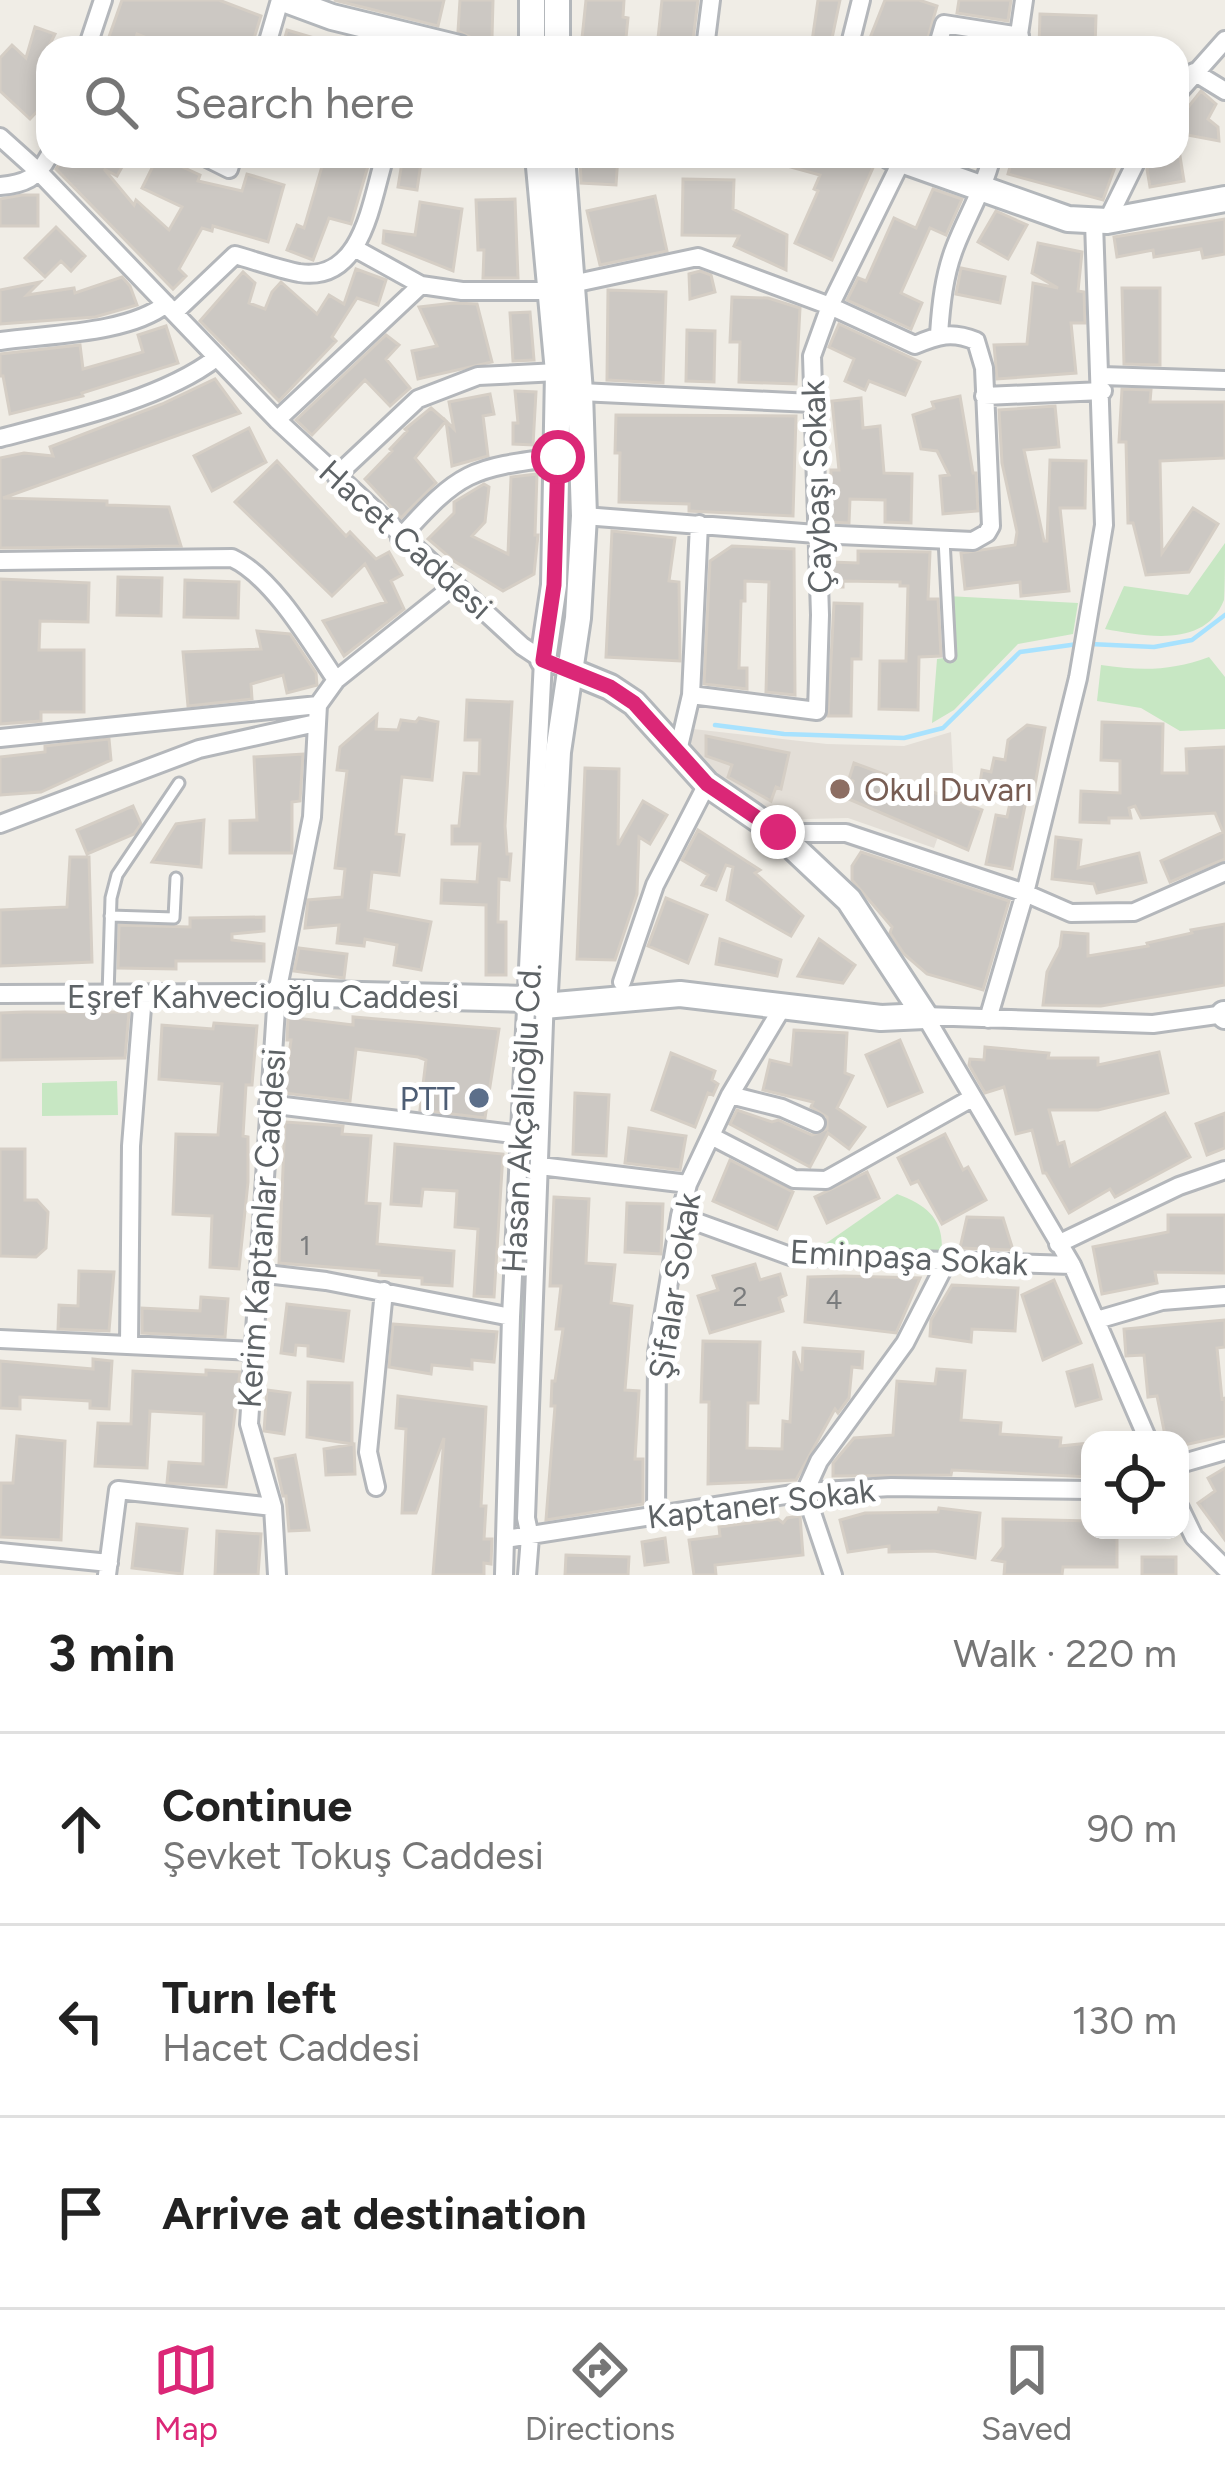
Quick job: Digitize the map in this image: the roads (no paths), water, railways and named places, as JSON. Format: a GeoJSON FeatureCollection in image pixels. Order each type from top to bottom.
{"type":"FeatureCollection","features":[{"type":"Feature","properties":{"kind":"street"},"geometry":{"type":"LineString","coordinates":[[92,36],[103,0]]}},
{"type":"Feature","properties":{"kind":"street"},"geometry":{"type":"LineString","coordinates":[[270,36],[283,0],[392,36]]}},
{"type":"Feature","properties":{"kind":"street"},"geometry":{"type":"LineString","coordinates":[[532,0],[532,36]]}},
{"type":"Feature","properties":{"kind":"street"},"geometry":{"type":"LineString","coordinates":[[557,0],[557,36]]}},
{"type":"Feature","properties":{"kind":"street"},"geometry":{"type":"LineString","coordinates":[[706,36],[711,0]]}},
{"type":"Feature","properties":{"kind":"street"},"geometry":{"type":"LineString","coordinates":[[852,36],[861,0]]}},
{"type":"Feature","properties":{"kind":"street"},"geometry":{"type":"LineString","coordinates":[[1019,36],[1024,0]]}},
{"type":"Feature","properties":{"kind":"street"},"geometry":{"type":"LineString","coordinates":[[940,36],[944,24],[993,36]]}},
{"type":"Feature","properties":{"kind":"street"},"geometry":{"type":"LineString","coordinates":[[1189,78],[1225,40]]}},
{"type":"Feature","properties":{"kind":"street"},"geometry":{"type":"LineString","coordinates":[[1194,72],[1225,91]]}},
{"type":"Feature","properties":{"kind":"street","name":"Hacet Caddesi"},"geometry":{"type":"LineString","coordinates":[[0,137],[36,159]]}},
{"type":"Feature","properties":{"kind":"street"},"geometry":{"type":"LineString","coordinates":[[0,186],[26,182],[40,168]]}},
{"type":"Feature","properties":{"kind":"street","name":"Hacet Caddesi"},"geometry":{"type":"LineString","coordinates":[[48,168],[216,358],[400,538],[543,660],[610,687],[634,703],[707,784],[778,832],[849,900],[925,1016]]}},
{"type":"Feature","properties":{"kind":"street"},"geometry":{"type":"LineString","coordinates":[[0,341],[150,316],[170,308],[235,255],[304,274],[337,268],[356,249],[381,168]]}},
{"type":"Feature","properties":{"kind":"street"},"geometry":{"type":"LineString","coordinates":[[538,998],[584,516],[580,392],[540,168]]}},
{"type":"Feature","properties":{"kind":"street"},"geometry":{"type":"LineString","coordinates":[[543,660],[554,585],[562,168]]}},
{"type":"Feature","properties":{"kind":"street","name":"Çaybaşı Sokak"},"geometry":{"type":"LineString","coordinates":[[691,695],[817,711],[820,615],[812,356],[894,168]]}},
{"type":"Feature","properties":{"kind":"street"},"geometry":{"type":"LineString","coordinates":[[927,168],[1068,219],[1101,222],[1225,200]]}},
{"type":"Feature","properties":{"kind":"street"},"geometry":{"type":"LineString","coordinates":[[939,334],[941,297],[954,249],[989,168]]}},
{"type":"Feature","properties":{"kind":"street"},"geometry":{"type":"LineString","coordinates":[[988,1019],[1025,893],[1078,678],[1090,608],[1104,524],[1101,222],[1132,168]]}},
{"type":"Feature","properties":{"kind":"street"},"geometry":{"type":"LineString","coordinates":[[356,249],[422,285],[462,291],[560,287],[698,257],[830,306],[915,345],[939,334],[959,334],[976,341],[984,368],[991,526],[973,541],[816,535],[584,516]]}},
{"type":"Feature","properties":{"kind":"street"},"geometry":{"type":"LineString","coordinates":[[277,420],[422,285]]}},
{"type":"Feature","properties":{"kind":"street"},"geometry":{"type":"LineString","coordinates":[[0,438],[78,418],[167,385],[216,358]]}},
{"type":"Feature","properties":{"kind":"street"},"geometry":{"type":"LineString","coordinates":[[336,476],[418,399],[478,376],[558,371]]}},
{"type":"Feature","properties":{"kind":"street"},"geometry":{"type":"LineString","coordinates":[[984,396],[1102,384],[1225,380]]}},
{"type":"Feature","properties":{"kind":"street"},"geometry":{"type":"LineString","coordinates":[[580,392],[812,403]]}},
{"type":"Feature","properties":{"kind":"street"},"geometry":{"type":"LineString","coordinates":[[400,538],[442,490],[486,466],[558,457]]}},
{"type":"Feature","properties":{"kind":"street"},"geometry":{"type":"LineString","coordinates":[[679,751],[691,695],[699,524]]}},
{"type":"Feature","properties":{"kind":"street"},"geometry":{"type":"LineString","coordinates":[[0,561],[232,558],[244,563],[290,614],[336,680]]}},
{"type":"Feature","properties":{"kind":"street"},"geometry":{"type":"LineString","coordinates":[[0,824],[199,749],[317,714],[336,680],[456,584]]}},
{"type":"Feature","properties":{"kind":"street","name":"Hasan Akçalıoğlu Cd."},"geometry":{"type":"LineString","coordinates":[[527,1575],[540,1166],[543,660]]}},
{"type":"Feature","properties":{"kind":"street"},"geometry":{"type":"LineString","coordinates":[[0,738],[317,714]]}},
{"type":"Feature","properties":{"kind":"street","name":"Kerim Kaptanlar Caddesi"},"geometry":{"type":"LineString","coordinates":[[277,1575],[273,1507],[249,1424],[277,993],[310,832],[317,714]]}},
{"type":"Feature","properties":{"kind":"street"},"geometry":{"type":"LineString","coordinates":[[622,982],[655,884],[707,784]]}},
{"type":"Feature","properties":{"kind":"street"},"geometry":{"type":"LineString","coordinates":[[778,832],[846,832],[1071,913],[1134,912],[1225,872]]}},
{"type":"Feature","properties":{"kind":"street"},"geometry":{"type":"LineString","coordinates":[[884,1003],[900,978]]}},
{"type":"Feature","properties":{"kind":"street"},"geometry":{"type":"LineString","coordinates":[[538,998],[622,982],[710,983],[884,1003],[925,1016],[1072,1265],[1144,1431]]}},
{"type":"Feature","properties":{"kind":"street","name":"Eşref Kahvecioğlu Caddesi"},"geometry":{"type":"LineString","coordinates":[[0,994],[538,998]]}},
{"type":"Feature","properties":{"kind":"street"},"geometry":{"type":"LineString","coordinates":[[538,998],[680,994],[881,1018],[1153,1024],[1225,1015]]}},
{"type":"Feature","properties":{"kind":"street"},"geometry":{"type":"LineString","coordinates":[[130,1344],[131,1146],[143,995]]}},
{"type":"Feature","properties":{"kind":"street","name":"Hasan Akçalıoğlu Cd."},"geometry":{"type":"LineString","coordinates":[[503,1575],[521,1135],[538,998]]}},
{"type":"Feature","properties":{"kind":"street","name":"Şifalar Sokak"},"geometry":{"type":"LineString","coordinates":[[656,1515],[657,1353],[680,1216],[688,1184],[730,1095],[782,1008]]}},
{"type":"Feature","properties":{"kind":"street"},"geometry":{"type":"LineString","coordinates":[[730,1095],[782,1108],[816,1124]]}},
{"type":"Feature","properties":{"kind":"street"},"geometry":{"type":"LineString","coordinates":[[711,1136],[794,1178],[826,1180],[972,1098]]}},
{"type":"Feature","properties":{"kind":"street"},"geometry":{"type":"LineString","coordinates":[[268,1104],[521,1135]]}},
{"type":"Feature","properties":{"kind":"street"},"geometry":{"type":"LineString","coordinates":[[540,1166],[688,1184]]}},
{"type":"Feature","properties":{"kind":"street"},"geometry":{"type":"LineString","coordinates":[[1058,1244],[1179,1186],[1225,1170]]}},
{"type":"Feature","properties":{"kind":"street","name":"Eminpaşa Sokak"},"geometry":{"type":"LineString","coordinates":[[680,1216],[790,1256],[1072,1265]]}},
{"type":"Feature","properties":{"kind":"street"},"geometry":{"type":"LineString","coordinates":[[833,1575],[806,1492],[819,1461],[905,1343],[946,1263]]}},
{"type":"Feature","properties":{"kind":"street"},"geometry":{"type":"LineString","coordinates":[[257,1273],[384,1291],[511,1317]]}},
{"type":"Feature","properties":{"kind":"street"},"geometry":{"type":"LineString","coordinates":[[376,1486],[368,1452],[384,1291]]}},
{"type":"Feature","properties":{"kind":"street"},"geometry":{"type":"LineString","coordinates":[[1097,1320],[1162,1301],[1225,1296]]}},
{"type":"Feature","properties":{"kind":"street"},"geometry":{"type":"LineString","coordinates":[[0,1339],[254,1351]]}},
{"type":"Feature","properties":{"kind":"street"},"geometry":{"type":"LineString","coordinates":[[1189,1461],[1225,1451]]}},
{"type":"Feature","properties":{"kind":"street","name":"Kaptaner Sokak"},"geometry":{"type":"LineString","coordinates":[[505,1539],[806,1492],[891,1487],[1081,1490]]}},
{"type":"Feature","properties":{"kind":"street"},"geometry":{"type":"LineString","coordinates":[[0,1552],[108,1569],[118,1490],[273,1507]]}},
{"type":"Feature","properties":{"kind":"street"},"geometry":{"type":"LineString","coordinates":[[1189,1527],[1224,1570]]}},
{"type":"Feature","properties":{"kind":"lane"},"geometry":{"type":"LineString","coordinates":[[944,539],[950,656]]}},
{"type":"Feature","properties":{"kind":"lane"},"geometry":{"type":"LineString","coordinates":[[108,995],[110,916],[117,875],[179,783]]}},
{"type":"Feature","properties":{"kind":"lane"},"geometry":{"type":"LineString","coordinates":[[110,916],[174,918],[176,878]]}},
{"type":"Feature","properties":{"kind":"waterway"},"geometry":{"type":"LineString","coordinates":[[1090,644],[1154,647],[1192,640],[1225,615]]}},
{"type":"Feature","properties":{"kind":"waterway"},"geometry":{"type":"LineString","coordinates":[[715,725],[784,734],[904,738],[943,728],[1020,652],[1078,644]]}},
{"type":"Feature","properties":{"kind":"place","name":"Okul Duvarı"},"geometry":{"type":"Point","coordinates":[840,789]}},
{"type":"Feature","properties":{"kind":"place","name":"PTT"},"geometry":{"type":"Point","coordinates":[479,1098]}}]}
